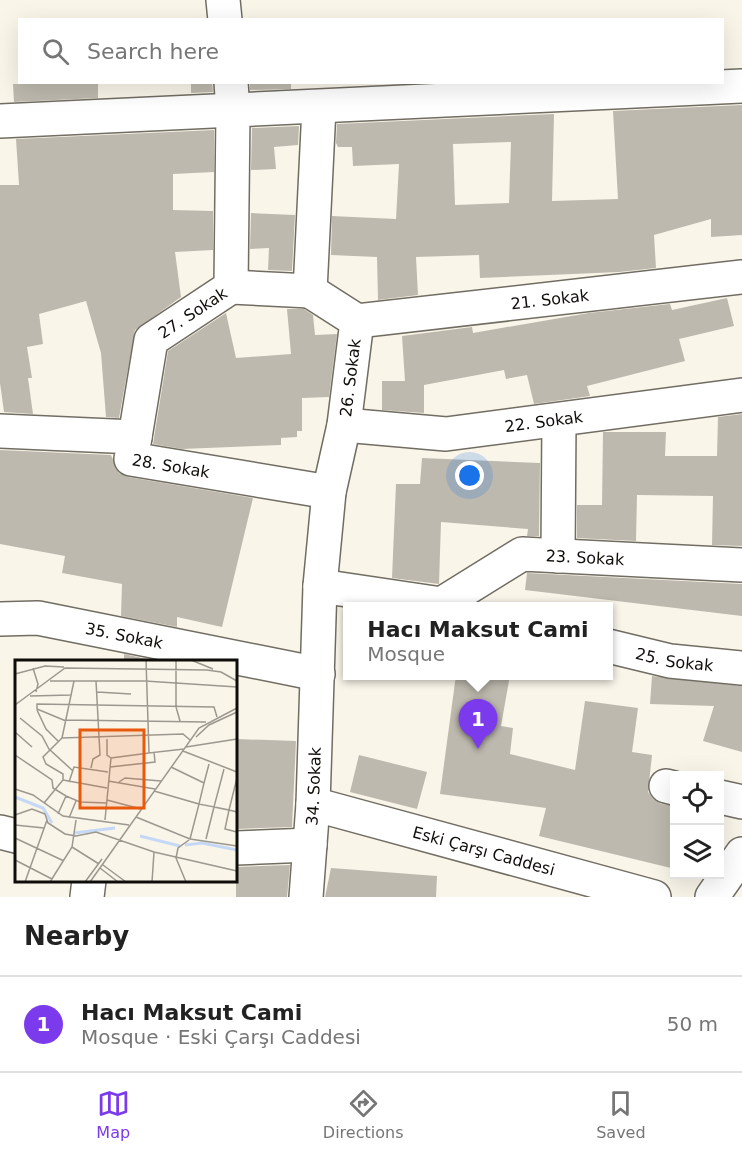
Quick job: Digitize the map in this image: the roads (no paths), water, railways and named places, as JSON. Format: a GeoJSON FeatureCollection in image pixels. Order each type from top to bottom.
{"type":"FeatureCollection","features":[{"type":"Feature","properties":{"kind":"street"},"geometry":{"type":"LineString","coordinates":[[223,0],[225,18]]}},
{"type":"Feature","properties":{"kind":"street"},"geometry":{"type":"LineString","coordinates":[[0,121],[232,97],[319,108],[742,86]]}},
{"type":"Feature","properties":{"kind":"street","name":"27. Sokak"},"geometry":{"type":"LineString","coordinates":[[135,437],[151,340],[231,287],[232,97]]}},
{"type":"Feature","properties":{"kind":"street"},"geometry":{"type":"LineString","coordinates":[[231,287],[310,291],[319,108]]}},
{"type":"Feature","properties":{"kind":"street","name":"21. Sokak"},"geometry":{"type":"LineString","coordinates":[[357,321],[742,277]]}},
{"type":"Feature","properties":{"kind":"street","name":"26. Sokak"},"geometry":{"type":"LineString","coordinates":[[310,291],[357,321],[344,425],[329,492],[320,586],[318,674]]}},
{"type":"Feature","properties":{"kind":"street","name":"22. Sokak"},"geometry":{"type":"LineString","coordinates":[[344,425],[446,434],[742,395]]}},
{"type":"Feature","properties":{"kind":"street"},"geometry":{"type":"LineString","coordinates":[[558,556],[559,420]]}},
{"type":"Feature","properties":{"kind":"street","name":"28. Sokak"},"geometry":{"type":"LineString","coordinates":[[0,431],[135,437],[131,459],[329,492]]}},
{"type":"Feature","properties":{"kind":"street","name":"23. Sokak"},"geometry":{"type":"LineString","coordinates":[[453,602],[522,554],[742,565]]}},
{"type":"Feature","properties":{"kind":"street"},"geometry":{"type":"LineString","coordinates":[[320,586],[429,602]]}},
{"type":"Feature","properties":{"kind":"street","name":"35. Sokak"},"geometry":{"type":"LineString","coordinates":[[0,619],[38,618],[318,674]]}},
{"type":"Feature","properties":{"kind":"street","name":"25. Sokak"},"geometry":{"type":"LineString","coordinates":[[613,647],[670,661],[742,668]]}},
{"type":"Feature","properties":{"kind":"street","name":"34. Sokak"},"geometry":{"type":"LineString","coordinates":[[306,897],[313,804],[318,674]]}},
{"type":"Feature","properties":{"kind":"street"},"geometry":{"type":"LineString","coordinates":[[724,799],[742,802]]}},
{"type":"Feature","properties":{"kind":"street","name":"Eski Çarşı Caddesi"},"geometry":{"type":"LineString","coordinates":[[313,804],[654,897]]}},
{"type":"Feature","properties":{"kind":"street"},"geometry":{"type":"LineString","coordinates":[[0,832],[15,836]]}},
{"type":"Feature","properties":{"kind":"street"},"geometry":{"type":"LineString","coordinates":[[237,848],[310,845]]}},
{"type":"Feature","properties":{"kind":"street"},"geometry":{"type":"LineString","coordinates":[[712,897],[742,854]]}},
{"type":"Feature","properties":{"kind":"street"},"geometry":{"type":"LineString","coordinates":[[87,897],[89,882]]}},
{"type":"Feature","properties":{"kind":"place","name":"Hacı Maksut Cami"},"geometry":{"type":"Point","coordinates":[478,749]}}]}
